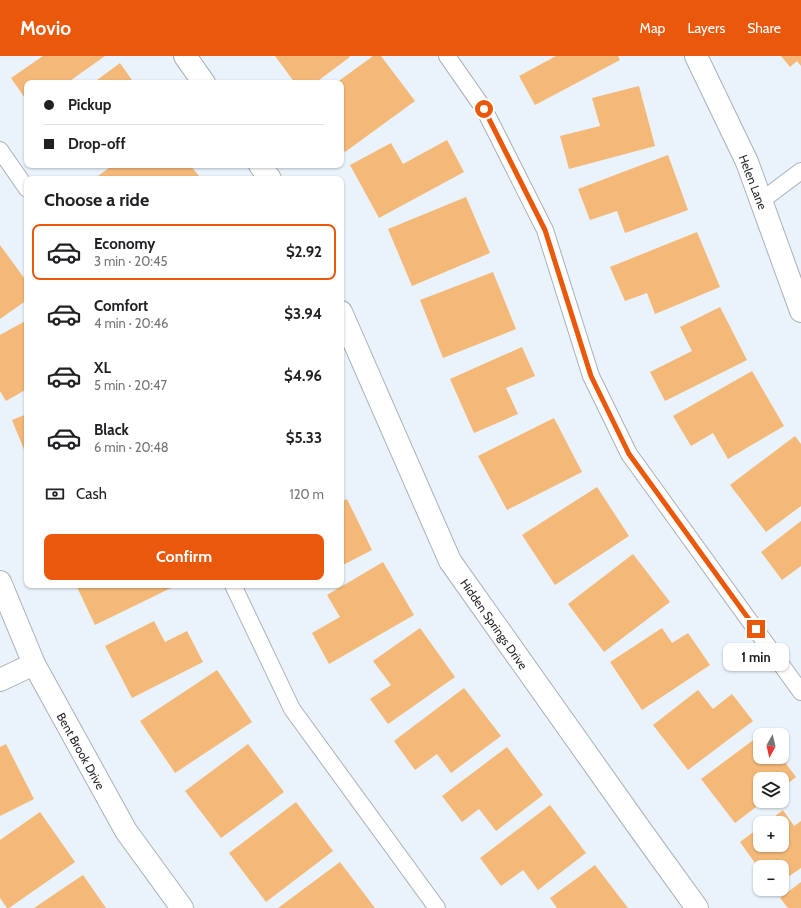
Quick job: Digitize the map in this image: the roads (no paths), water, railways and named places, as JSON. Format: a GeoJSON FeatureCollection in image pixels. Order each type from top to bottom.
{"type":"FeatureCollection","features":[{"type":"Feature","properties":{"kind":"street"},"geometry":{"type":"LineString","coordinates":[[185,56],[202,80]]}},
{"type":"Feature","properties":{"kind":"street","name":"Helen Lane"},"geometry":{"type":"LineString","coordinates":[[696,56],[747,162],[801,311]]}},
{"type":"Feature","properties":{"kind":"street","name":"Hidden Springs Drive"},"geometry":{"type":"LineString","coordinates":[[344,319],[450,561],[697,908]]}},
{"type":"Feature","properties":{"kind":"street","name":"Bent Brook Drive"},"geometry":{"type":"LineString","coordinates":[[0,582],[34,664],[126,831],[182,908]]}},
{"type":"Feature","properties":{"kind":"street"},"geometry":{"type":"LineString","coordinates":[[0,680],[34,664]]}},
{"type":"Feature","properties":{"kind":"lane"},"geometry":{"type":"LineString","coordinates":[[447,56],[484,109],[545,230],[591,376],[629,454],[801,692]]}},
{"type":"Feature","properties":{"kind":"lane"},"geometry":{"type":"LineString","coordinates":[[0,150],[24,185]]}},
{"type":"Feature","properties":{"kind":"lane"},"geometry":{"type":"LineString","coordinates":[[761,201],[801,171]]}},
{"type":"Feature","properties":{"kind":"lane"},"geometry":{"type":"LineString","coordinates":[[234,588],[292,709],[437,908]]}}]}
